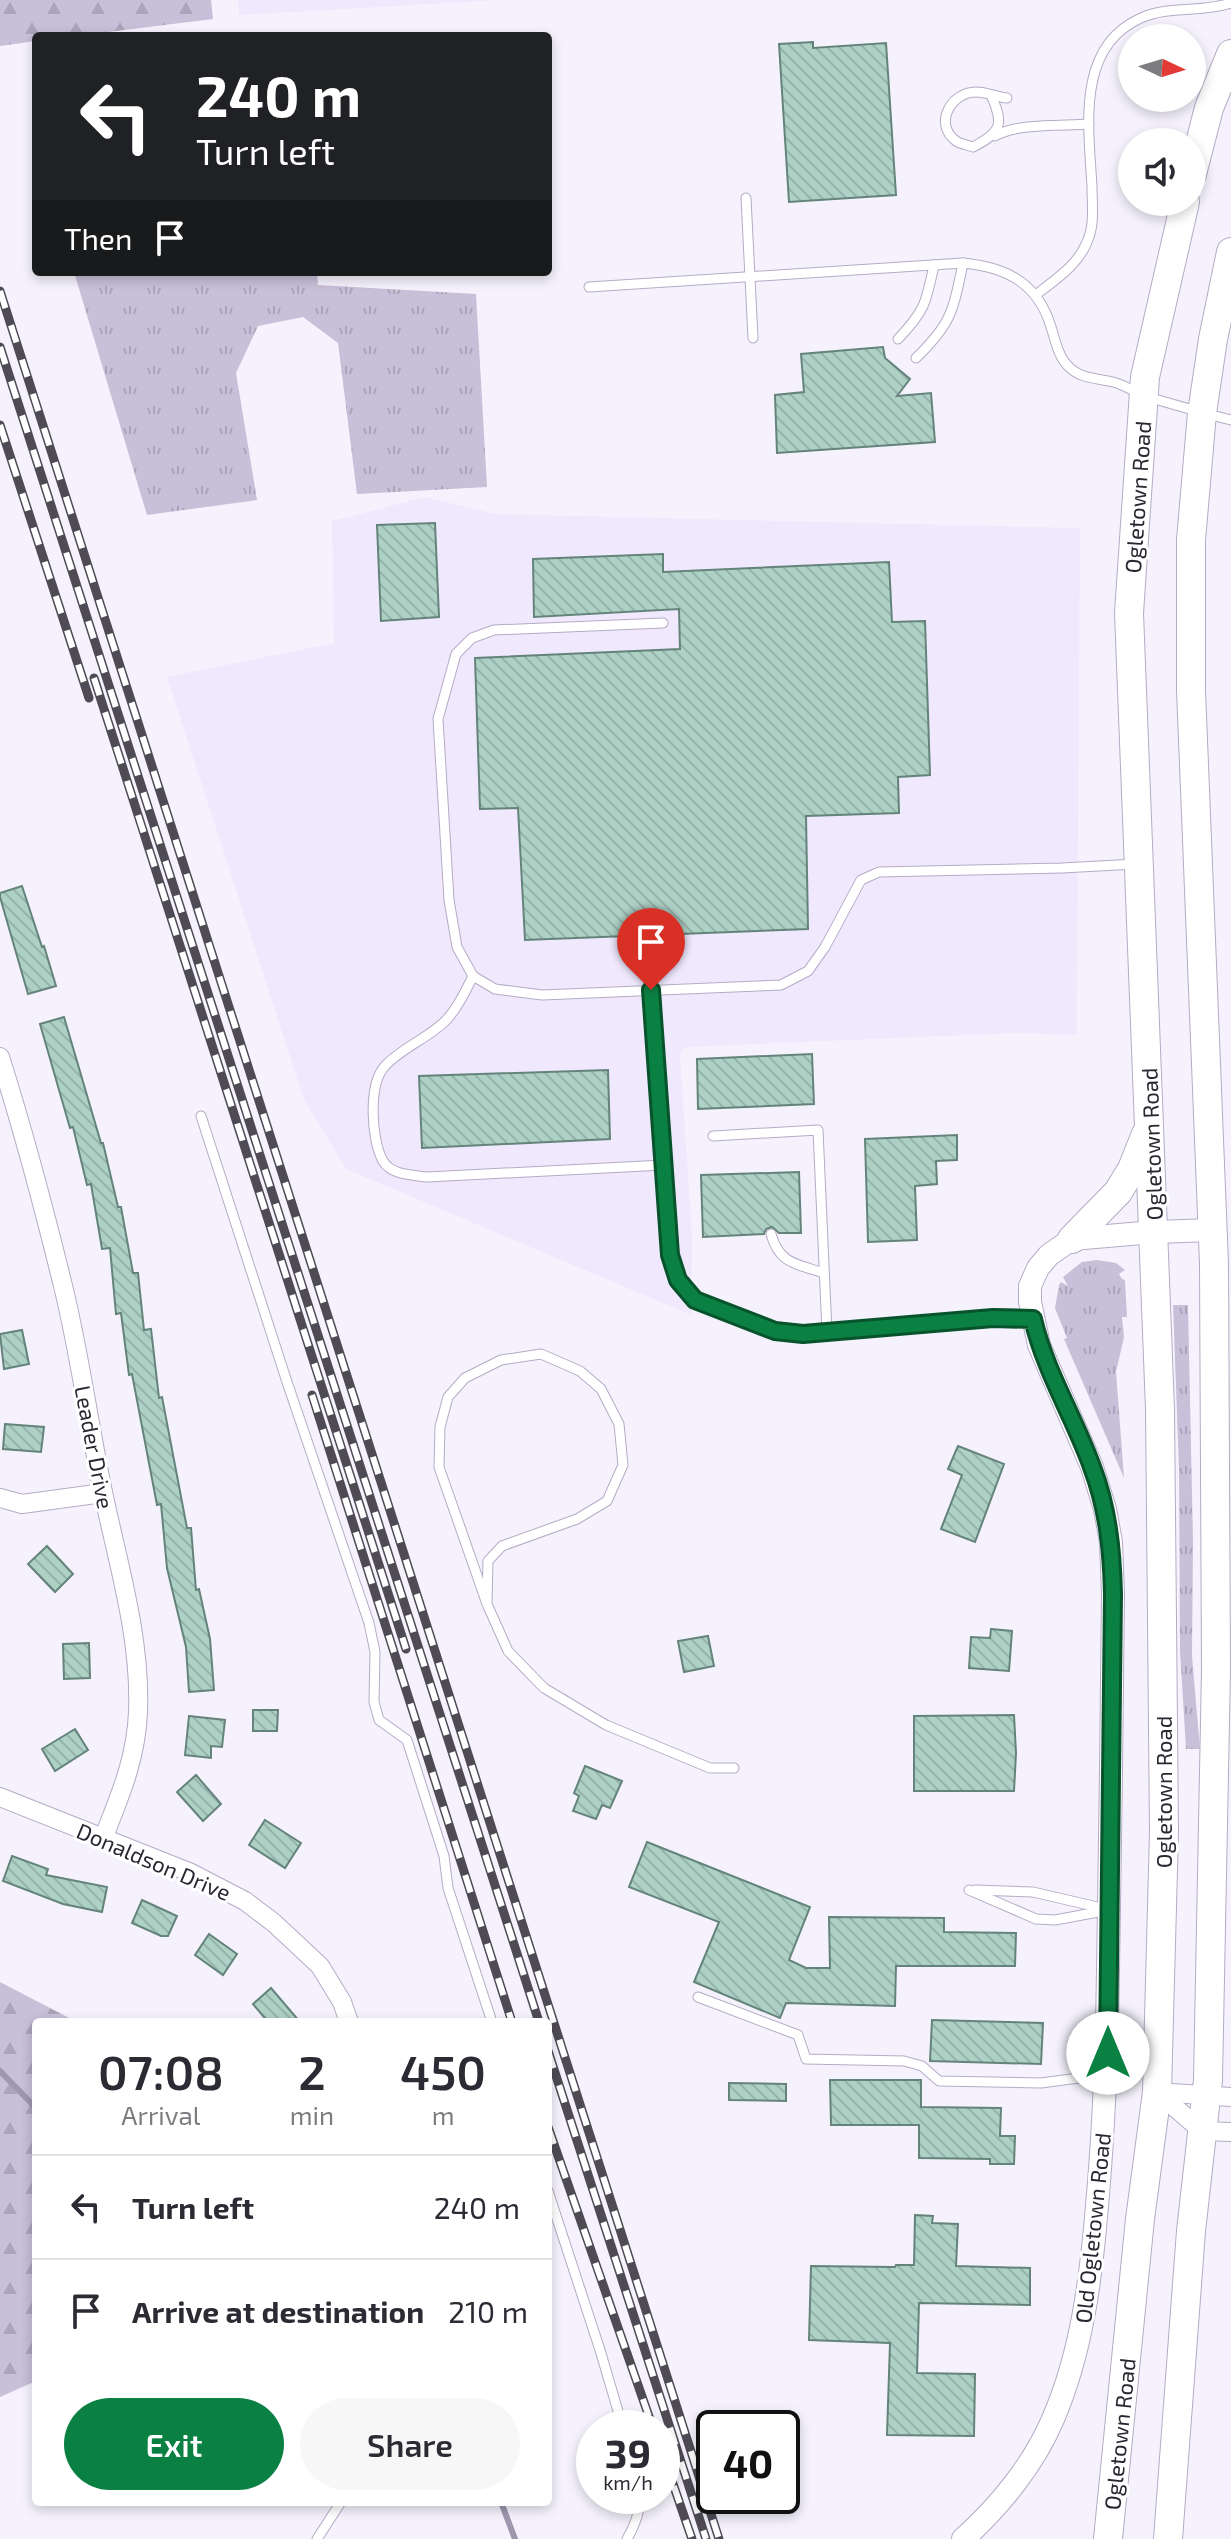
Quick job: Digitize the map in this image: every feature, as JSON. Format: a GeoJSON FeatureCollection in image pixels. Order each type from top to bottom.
{"type":"FeatureCollection","features":[{"type":"Feature","properties":{"kind":"main road"},"geometry":{"type":"LineString","coordinates":[[1204,128],[1231,54]]}},
{"type":"Feature","properties":{"kind":"main road","name":"Ogletown Road"},"geometry":{"type":"LineString","coordinates":[[1108,2539],[1140,2219],[1157,2092],[1164,1817],[1160,1409],[1129,613],[1148,363],[1182,216]]}},
{"type":"Feature","properties":{"kind":"main road"},"geometry":{"type":"LineString","coordinates":[[1168,2539],[1191,2231],[1202,2131],[1218,2096],[1208,2080],[1216,1670],[1215,1356],[1222,1230],[1208,1116],[1191,690],[1191,540],[1202,413],[1231,252]]}},
{"type":"Feature","properties":{"kind":"main road"},"geometry":{"type":"LineString","coordinates":[[1208,1116],[1231,1161]]}},
{"type":"Feature","properties":{"kind":"main road"},"geometry":{"type":"LineString","coordinates":[[1072,1239],[1118,1192],[1132,1169],[1150,1126]]}},
{"type":"Feature","properties":{"kind":"main road"},"geometry":{"type":"LineString","coordinates":[[1215,1356],[1231,1316]]}},
{"type":"Feature","properties":{"kind":"main road"},"geometry":{"type":"LineString","coordinates":[[1210,1964],[1225,2031],[1231,2040]]}},
{"type":"Feature","properties":{"kind":"street","name":"Leader Drive"},"geometry":{"type":"LineString","coordinates":[[0,1057],[64,1292],[137,1664],[138,1713],[131,1767],[103,1839]]}},
{"type":"Feature","properties":{"kind":"street"},"geometry":{"type":"LineString","coordinates":[[1072,1239],[1222,1230]]}},
{"type":"Feature","properties":{"kind":"street","name":"Old Ogletown Road"},"geometry":{"type":"LineString","coordinates":[[963,2539],[997,2504],[1040,2446],[1053,2419],[1068,2379],[1082,2325],[1092,2261],[1107,2079],[1111,1542],[1092,1467],[1039,1345],[1030,1302],[1030,1286],[1038,1268],[1049,1255],[1072,1239]]}},
{"type":"Feature","properties":{"kind":"street"},"geometry":{"type":"LineString","coordinates":[[0,1498],[22,1504],[103,1493]]}},
{"type":"Feature","properties":{"kind":"street","name":"Donaldson Drive"},"geometry":{"type":"LineString","coordinates":[[0,1797],[189,1872],[245,1901],[320,1966],[342,2002],[348,2018]]}},
{"type":"Feature","properties":{"kind":"street"},"geometry":{"type":"LineString","coordinates":[[1157,2092],[1218,2096]]}},
{"type":"Feature","properties":{"kind":"street"},"geometry":{"type":"LineString","coordinates":[[1157,2092],[1202,2131],[1231,2132]]}},
{"type":"Feature","properties":{"kind":"lane"},"geometry":{"type":"LineString","coordinates":[[1037,294],[1076,262],[1088,240],[1093,217],[1088,96],[1098,62],[1114,35],[1139,19],[1164,10],[1208,9],[1231,3]]}},
{"type":"Feature","properties":{"kind":"lane"},"geometry":{"type":"LineString","coordinates":[[1007,98],[978,92],[956,98],[945,116],[948,132],[957,142],[973,147],[1003,131],[1089,124]]}},
{"type":"Feature","properties":{"kind":"lane"},"geometry":{"type":"LineString","coordinates":[[991,95],[999,113],[999,127],[992,137]]}},
{"type":"Feature","properties":{"kind":"lane"},"geometry":{"type":"LineString","coordinates":[[746,198],[753,338]]}},
{"type":"Feature","properties":{"kind":"lane"},"geometry":{"type":"LineString","coordinates":[[916,358],[947,323],[955,304],[963,263]]}},
{"type":"Feature","properties":{"kind":"lane"},"geometry":{"type":"LineString","coordinates":[[589,287],[963,263],[991,266],[1037,294],[1066,365],[1082,376],[1116,383],[1144,395],[1231,420]]}},
{"type":"Feature","properties":{"kind":"lane"},"geometry":{"type":"LineString","coordinates":[[898,339],[919,318],[934,265]]}},
{"type":"Feature","properties":{"kind":"lane"},"geometry":{"type":"LineString","coordinates":[[663,623],[494,630],[472,638],[456,654],[438,719],[449,900],[457,947],[473,976],[495,989],[542,995],[781,985],[808,971],[825,947],[861,880],[879,872],[1139,864]]}},
{"type":"Feature","properties":{"kind":"lane"},"geometry":{"type":"LineString","coordinates":[[473,976],[447,1020],[382,1068],[374,1093],[374,1129],[384,1162],[401,1174],[427,1177],[664,1165]]}},
{"type":"Feature","properties":{"kind":"lane"},"geometry":{"type":"LineString","coordinates":[[651,990],[670,1255],[678,1280],[695,1300],[775,1331],[803,1334],[993,1318],[1033,1319]]}},
{"type":"Feature","properties":{"kind":"lane"},"geometry":{"type":"LineString","coordinates":[[201,1116],[369,1623],[375,1652],[374,1702],[379,1720],[407,1740],[444,1856],[448,1888],[491,2018]]}},
{"type":"Feature","properties":{"kind":"lane"},"geometry":{"type":"LineString","coordinates":[[713,1136],[818,1130],[827,1332]]}},
{"type":"Feature","properties":{"kind":"lane"},"geometry":{"type":"LineString","coordinates":[[771,1234],[776,1251],[791,1262],[824,1273]]}},
{"type":"Feature","properties":{"kind":"lane"},"geometry":{"type":"LineString","coordinates":[[487,1604],[488,1561],[502,1546],[577,1519],[607,1501],[623,1465],[619,1424],[601,1389],[580,1371],[541,1354],[501,1360],[465,1378],[448,1397],[440,1427],[439,1467],[487,1604],[508,1651],[544,1688],[606,1725],[710,1768],[734,1768]]}},
{"type":"Feature","properties":{"kind":"lane"},"geometry":{"type":"LineString","coordinates":[[969,1890],[1033,1892],[1109,1910],[1055,1920],[1036,1919],[969,1890]]}},
{"type":"Feature","properties":{"kind":"lane"},"geometry":{"type":"LineString","coordinates":[[698,1997],[798,2035],[806,2059],[904,2061],[922,2066],[939,2081],[1041,2083],[1086,2077],[1107,2079]]}},
{"type":"Feature","properties":{"kind":"lane"},"geometry":{"type":"LineString","coordinates":[[552,2203],[618,2410]]}},
{"type":"Feature","properties":{"kind":"lane"},"geometry":{"type":"LineString","coordinates":[[317,2539],[338,2506]]}},
{"type":"Feature","properties":{"kind":"lane"},"geometry":{"type":"LineString","coordinates":[[627,2539],[637,2514]]}},
{"type":"Feature","properties":{"kind":"shaded area"},"geometry":{"type":"Polygon","coordinates":[[[238,0],[499,0],[239,15],[238,0]]]}},
{"type":"Feature","properties":{"kind":"shaded area"},"geometry":{"type":"Polygon","coordinates":[[[425,497],[496,514],[1080,528],[1077,1035],[1014,1033],[686,1047],[680,1054],[692,1235],[691,1315],[346,1169],[304,1100],[167,677],[334,643],[332,521],[425,497]]]}},
{"type":"Feature","properties":{"kind":"green space"},"geometry":{"type":"Polygon","coordinates":[[[0,0],[211,0],[213,19],[108,32],[32,32],[32,42],[0,46],[0,0]]]}},
{"type":"Feature","properties":{"kind":"green space"},"geometry":{"type":"Polygon","coordinates":[[[75,276],[317,276],[318,285],[476,294],[487,487],[357,494],[338,343],[303,317],[258,326],[236,373],[257,500],[147,515],[75,276]]]}},
{"type":"Feature","properties":{"kind":"green space"},"geometry":{"type":"Polygon","coordinates":[[[1097,1260],[1116,1263],[1125,1270],[1119,1274],[1125,1280],[1127,1317],[1122,1317],[1124,1337],[1116,1372],[1124,1478],[1064,1339],[1067,1338],[1055,1308],[1059,1285],[1061,1282],[1068,1286],[1063,1277],[1082,1262],[1097,1260]]]}},
{"type":"Feature","properties":{"kind":"green space"},"geometry":{"type":"Polygon","coordinates":[[[1173,1305],[1188,1305],[1192,1656],[1200,1749],[1186,1749],[1180,1651],[1179,1469],[1173,1305]]]}},
{"type":"Feature","properties":{"kind":"green space"},"geometry":{"type":"Polygon","coordinates":[[[0,1982],[69,2018],[32,2018],[32,2383],[0,2397],[0,1982]]]}},
{"type":"Feature","properties":{"kind":"building"},"geometry":{"type":"Polygon","coordinates":[[[813,42],[813,48],[886,43],[896,195],[789,202],[779,44],[813,42]]]}},
{"type":"Feature","properties":{"kind":"building"},"geometry":{"type":"Polygon","coordinates":[[[883,347],[885,358],[910,379],[897,396],[931,393],[935,442],[777,453],[775,395],[804,392],[801,354],[883,347]]]}},
{"type":"Feature","properties":{"kind":"building"},"geometry":{"type":"Polygon","coordinates":[[[435,523],[439,617],[381,621],[377,525],[435,523]]]}},
{"type":"Feature","properties":{"kind":"building"},"geometry":{"type":"Polygon","coordinates":[[[663,554],[663,572],[889,562],[892,622],[925,621],[930,775],[898,777],[899,813],[806,816],[808,929],[525,940],[518,808],[480,809],[475,658],[680,649],[679,609],[534,617],[533,559],[663,554]]]}},
{"type":"Feature","properties":{"kind":"building"},"geometry":{"type":"Polygon","coordinates":[[[22,886],[56,986],[28,994],[0,897],[0,893],[22,886]]]}},
{"type":"Feature","properties":{"kind":"building"},"geometry":{"type":"Polygon","coordinates":[[[64,1017],[103,1143],[118,1207],[121,1207],[133,1273],[138,1273],[144,1330],[151,1329],[159,1398],[162,1397],[187,1528],[191,1528],[196,1590],[199,1589],[210,1639],[214,1690],[189,1692],[186,1647],[167,1568],[161,1504],[157,1505],[132,1374],[129,1375],[121,1313],[116,1314],[110,1248],[102,1249],[91,1184],[87,1185],[73,1127],[70,1128],[40,1024],[64,1017]]]}},
{"type":"Feature","properties":{"kind":"building"},"geometry":{"type":"Polygon","coordinates":[[[812,1054],[814,1104],[698,1109],[697,1059],[812,1054]]]}},
{"type":"Feature","properties":{"kind":"building"},"geometry":{"type":"Polygon","coordinates":[[[608,1070],[610,1139],[422,1148],[419,1076],[608,1070]]]}},
{"type":"Feature","properties":{"kind":"building"},"geometry":{"type":"Polygon","coordinates":[[[957,1135],[957,1160],[936,1161],[937,1184],[915,1186],[917,1240],[868,1242],[865,1139],[957,1135]]]}},
{"type":"Feature","properties":{"kind":"building"},"geometry":{"type":"Polygon","coordinates":[[[799,1172],[801,1233],[779,1233],[772,1227],[766,1229],[764,1234],[703,1237],[701,1175],[799,1172]]]}},
{"type":"Feature","properties":{"kind":"building"},"geometry":{"type":"Polygon","coordinates":[[[22,1330],[29,1364],[4,1369],[0,1334],[22,1330]]]}},
{"type":"Feature","properties":{"kind":"building"},"geometry":{"type":"Polygon","coordinates":[[[5,1424],[44,1427],[41,1452],[3,1449],[5,1424]]]}},
{"type":"Feature","properties":{"kind":"building"},"geometry":{"type":"Polygon","coordinates":[[[958,1446],[1004,1464],[975,1542],[941,1529],[962,1475],[948,1469],[958,1446]]]}},
{"type":"Feature","properties":{"kind":"building"},"geometry":{"type":"Polygon","coordinates":[[[47,1546],[73,1574],[55,1592],[28,1564],[47,1546]]]}},
{"type":"Feature","properties":{"kind":"building"},"geometry":{"type":"Polygon","coordinates":[[[991,1629],[1012,1631],[1009,1671],[969,1668],[971,1637],[990,1638],[991,1629]]]}},
{"type":"Feature","properties":{"kind":"building"},"geometry":{"type":"Polygon","coordinates":[[[708,1636],[714,1666],[684,1672],[678,1641],[708,1636]]]}},
{"type":"Feature","properties":{"kind":"building"},"geometry":{"type":"Polygon","coordinates":[[[89,1643],[90,1678],[64,1679],[63,1644],[89,1643]]]}},
{"type":"Feature","properties":{"kind":"building"},"geometry":{"type":"Polygon","coordinates":[[[253,1710],[278,1710],[277,1731],[253,1731],[253,1710]]]}},
{"type":"Feature","properties":{"kind":"building"},"geometry":{"type":"Polygon","coordinates":[[[1014,1715],[1014,1791],[914,1791],[914,1716],[1014,1715]]]}},
{"type":"Feature","properties":{"kind":"building"},"geometry":{"type":"Polygon","coordinates":[[[189,1716],[225,1720],[222,1747],[211,1746],[211,1758],[185,1755],[189,1716]]]}},
{"type":"Feature","properties":{"kind":"building"},"geometry":{"type":"Polygon","coordinates":[[[75,1729],[88,1750],[55,1771],[42,1749],[75,1729]]]}},
{"type":"Feature","properties":{"kind":"building"},"geometry":{"type":"Polygon","coordinates":[[[585,1766],[622,1781],[610,1808],[602,1805],[596,1819],[573,1811],[579,1796],[574,1793],[585,1766]]]}},
{"type":"Feature","properties":{"kind":"building"},"geometry":{"type":"Polygon","coordinates":[[[196,1775],[221,1804],[203,1821],[177,1792],[196,1775]]]}},
{"type":"Feature","properties":{"kind":"building"},"geometry":{"type":"Polygon","coordinates":[[[265,1820],[301,1843],[285,1868],[249,1845],[265,1820]]]}},
{"type":"Feature","properties":{"kind":"building"},"geometry":{"type":"Polygon","coordinates":[[[647,1842],[810,1907],[789,1960],[806,1968],[830,1968],[829,1917],[944,1918],[944,1932],[1016,1933],[1015,1966],[896,1966],[895,2006],[786,2003],[780,2018],[694,1982],[719,1922],[629,1887],[647,1842]]]}},
{"type":"Feature","properties":{"kind":"building"},"geometry":{"type":"Polygon","coordinates":[[[12,1856],[48,1869],[46,1875],[107,1887],[102,1912],[63,1904],[3,1881],[12,1856]]]}},
{"type":"Feature","properties":{"kind":"building"},"geometry":{"type":"Polygon","coordinates":[[[142,1900],[177,1916],[168,1936],[132,1923],[142,1900]]]}},
{"type":"Feature","properties":{"kind":"building"},"geometry":{"type":"Polygon","coordinates":[[[209,1934],[237,1954],[223,1975],[195,1955],[209,1934]]]}},
{"type":"Feature","properties":{"kind":"building"},"geometry":{"type":"Polygon","coordinates":[[[271,1988],[297,2018],[265,2018],[253,2004],[271,1988]]]}},
{"type":"Feature","properties":{"kind":"building"},"geometry":{"type":"Polygon","coordinates":[[[932,2020],[1043,2023],[1041,2064],[930,2061],[932,2020]]]}},
{"type":"Feature","properties":{"kind":"building"},"geometry":{"type":"Polygon","coordinates":[[[830,2080],[921,2080],[921,2107],[1001,2108],[1000,2136],[1015,2136],[1014,2164],[990,2164],[990,2159],[919,2158],[919,2125],[831,2125],[830,2080]]]}},
{"type":"Feature","properties":{"kind":"building"},"geometry":{"type":"Polygon","coordinates":[[[729,2083],[786,2084],[786,2101],[729,2100],[729,2083]]]}},
{"type":"Feature","properties":{"kind":"building"},"geometry":{"type":"Polygon","coordinates":[[[915,2215],[933,2216],[932,2223],[958,2224],[956,2266],[1030,2268],[1030,2305],[919,2303],[917,2373],[975,2374],[974,2436],[887,2435],[890,2343],[809,2340],[811,2266],[914,2265],[915,2215]]]}},
{"type":"Feature","properties":{"kind":"waterway"},"geometry":{"type":"LineString","coordinates":[[0,2071],[32,2104]]}},
{"type":"Feature","properties":{"kind":"waterway"},"geometry":{"type":"LineString","coordinates":[[503,2506],[515,2539]]}},
{"type":"Feature","properties":{"kind":"railway"},"geometry":{"type":"LineString","coordinates":[[0,291],[719,2539]]}},
{"type":"Feature","properties":{"kind":"railway"},"geometry":{"type":"LineString","coordinates":[[0,347],[538,2018]]}},
{"type":"Feature","properties":{"kind":"railway"},"geometry":{"type":"LineString","coordinates":[[0,425],[89,698]]}},
{"type":"Feature","properties":{"kind":"railway"},"geometry":{"type":"LineString","coordinates":[[94,678],[406,1649]]}},
{"type":"Feature","properties":{"kind":"railway"},"geometry":{"type":"LineString","coordinates":[[312,1395],[511,2018]]}},
{"type":"Feature","properties":{"kind":"railway"},"geometry":{"type":"LineString","coordinates":[[552,2063],[706,2539]]}},
{"type":"Feature","properties":{"kind":"railway"},"geometry":{"type":"LineString","coordinates":[[552,2138],[647,2410]]}},
{"type":"Feature","properties":{"kind":"railway"},"geometry":{"type":"LineString","coordinates":[[680,2504],[692,2539]]}},
{"type":"Feature","properties":{"kind":"route"},"geometry":{"type":"LineString","coordinates":[[651,990],[670,1255],[678,1280],[695,1300],[775,1331],[803,1334],[993,1318],[1033,1319],[1039,1345],[1092,1467],[1111,1542],[1108,2053]]}}]}
